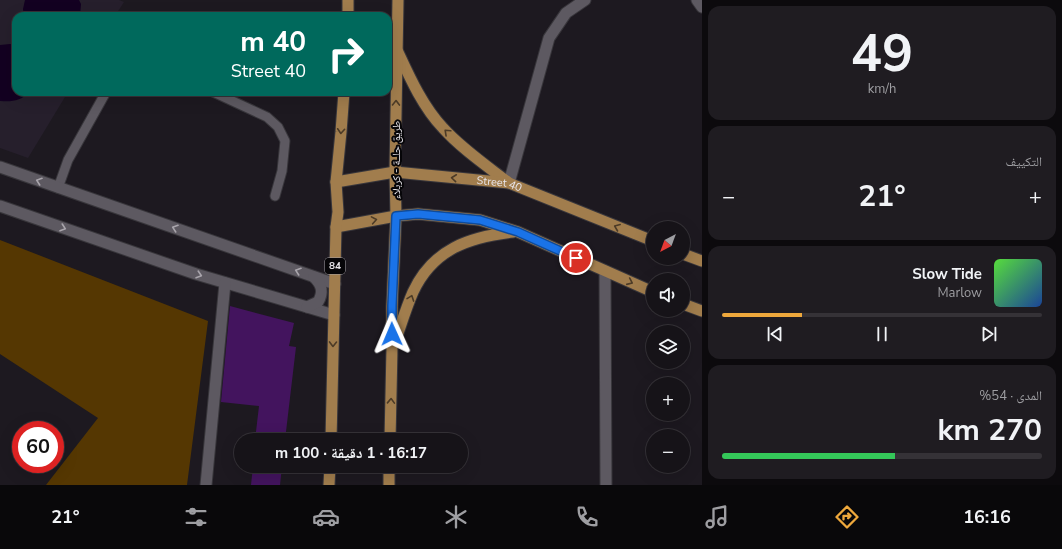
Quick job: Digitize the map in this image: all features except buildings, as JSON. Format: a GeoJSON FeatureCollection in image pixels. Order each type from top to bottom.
{"type":"FeatureCollection","features":[{"type":"Feature","properties":{"kind":"main road"},"geometry":{"type":"LineString","coordinates":[[348,0],[348,12]]}},
{"type":"Feature","properties":{"kind":"main road","name":"طريق حلــة - كربلاء"},"geometry":{"type":"LineString","coordinates":[[390,433],[392,306],[396,216],[396,49],[398,0]]}},
{"type":"Feature","properties":{"kind":"main road"},"geometry":{"type":"LineString","coordinates":[[396,49],[417,90],[442,128],[466,150],[509,183]]}},
{"type":"Feature","properties":{"kind":"main road","name":"84"},"geometry":{"type":"LineString","coordinates":[[331,433],[336,227],[338,202],[336,182],[342,132],[344,96]]}},
{"type":"Feature","properties":{"kind":"main road","name":"Street 40"},"geometry":{"type":"LineString","coordinates":[[336,182],[395,172],[509,183],[646,239]]}},
{"type":"Feature","properties":{"kind":"main road"},"geometry":{"type":"LineString","coordinates":[[336,227],[396,216],[418,214],[480,220],[518,232],[646,289]]}},
{"type":"Feature","properties":{"kind":"main road"},"geometry":{"type":"LineString","coordinates":[[392,348],[413,292],[426,269],[440,256],[452,248],[473,239],[518,232]]}},
{"type":"Feature","properties":{"kind":"main road"},"geometry":{"type":"LineString","coordinates":[[690,257],[702,261]]}},
{"type":"Feature","properties":{"kind":"main road"},"geometry":{"type":"LineString","coordinates":[[690,307],[702,311]]}},
{"type":"Feature","properties":{"kind":"main road"},"geometry":{"type":"LineString","coordinates":[[329,485],[330,473]]}},
{"type":"Feature","properties":{"kind":"main road"},"geometry":{"type":"LineString","coordinates":[[389,473],[389,485]]}},
{"type":"Feature","properties":{"kind":"street"},"geometry":{"type":"LineString","coordinates":[[509,183],[550,38],[566,12],[586,0]]}},
{"type":"Feature","properties":{"kind":"street"},"geometry":{"type":"LineString","coordinates":[[697,0],[702,6]]}},
{"type":"Feature","properties":{"kind":"street"},"geometry":{"type":"LineString","coordinates":[[0,167],[335,284]]}},
{"type":"Feature","properties":{"kind":"street"},"geometry":{"type":"LineString","coordinates":[[0,206],[225,283],[334,315]]}},
{"type":"Feature","properties":{"kind":"street"},"geometry":{"type":"LineString","coordinates":[[605,271],[606,485]]}},
{"type":"Feature","properties":{"kind":"street"},"geometry":{"type":"LineString","coordinates":[[307,307],[318,302],[322,293],[321,286],[314,276]]}},
{"type":"Feature","properties":{"kind":"street"},"geometry":{"type":"LineString","coordinates":[[206,485],[225,283]]}},
{"type":"Feature","properties":{"kind":"lane"},"geometry":{"type":"LineString","coordinates":[[58,188],[68,160],[104,96]]}},
{"type":"Feature","properties":{"kind":"lane"},"geometry":{"type":"LineString","coordinates":[[222,96],[267,117],[278,127],[285,141],[282,171],[275,196]]}},
{"type":"Feature","properties":{"kind":"shaded area"},"geometry":{"type":"Polygon","coordinates":[[[0,0],[119,0],[124,2],[118,12],[12,12],[12,96],[66,96],[28,158],[0,148],[0,0]]]}},
{"type":"Feature","properties":{"kind":"shaded area"},"geometry":{"type":"Polygon","coordinates":[[[25,0],[79,0],[81,4],[80,12],[23,12],[25,0]]]}},
{"type":"Feature","properties":{"kind":"shaded area"},"geometry":{"type":"Polygon","coordinates":[[[12,44],[12,96],[24,96],[16,100],[0,101],[0,45],[12,44]]]}},
{"type":"Feature","properties":{"kind":"shaded area"},"geometry":{"type":"Polygon","coordinates":[[[0,240],[208,321],[187,485],[46,485],[55,473],[64,473],[64,462],[98,418],[0,354],[0,240]]]}},
{"type":"Feature","properties":{"kind":"route"},"geometry":{"type":"LineString","coordinates":[[392,334],[396,216],[418,214],[480,220],[518,232],[576,258]]}}]}
